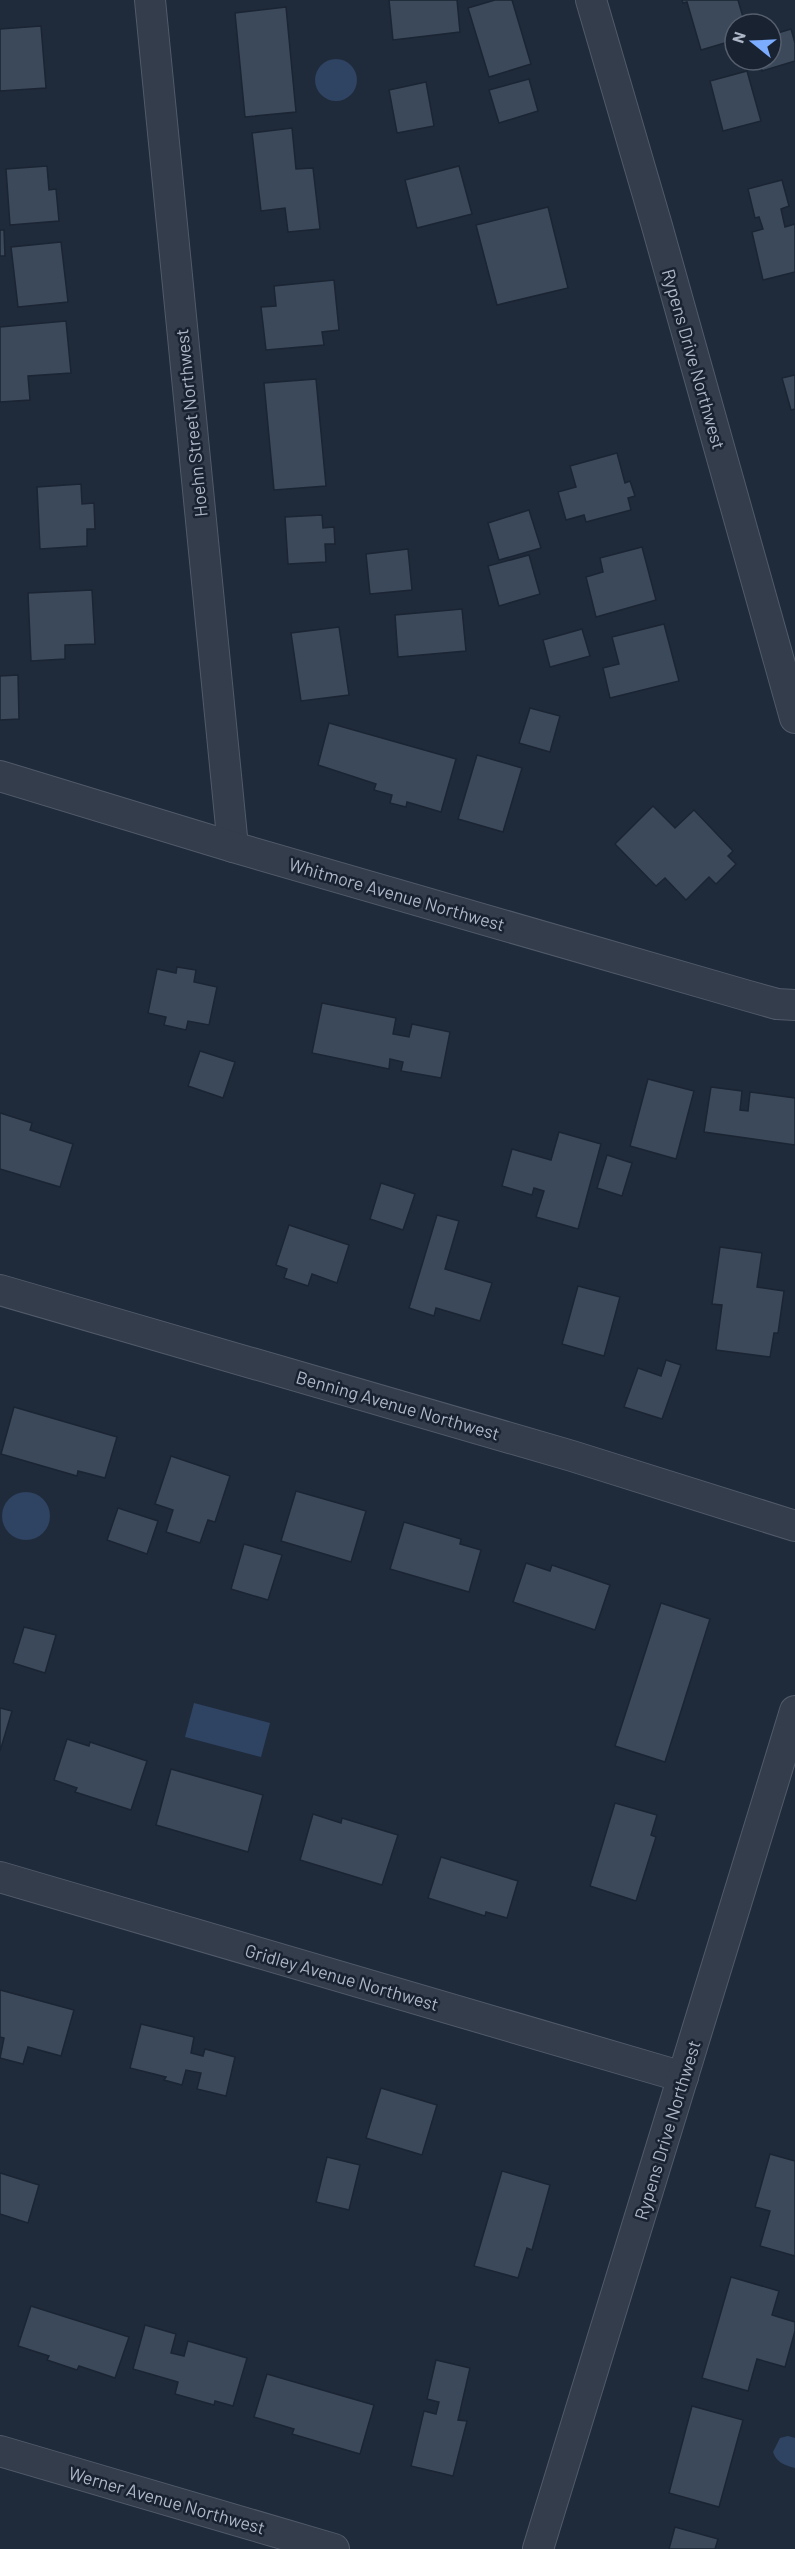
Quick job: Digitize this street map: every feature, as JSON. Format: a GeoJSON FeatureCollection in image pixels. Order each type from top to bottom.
{"type":"FeatureCollection","features":[{"type":"Feature","properties":{"kind":"street","name":"Hoehn Street Northwest"},"geometry":{"type":"LineString","coordinates":[[150,0],[233,847]]}},
{"type":"Feature","properties":{"kind":"street","name":"Rypens Drive Northwest"},"geometry":{"type":"LineString","coordinates":[[591,0],[795,718]]}},
{"type":"Feature","properties":{"kind":"street","name":"Whitmore Avenue Northwest"},"geometry":{"type":"LineString","coordinates":[[0,776],[233,847],[766,1000],[795,1005]]}},
{"type":"Feature","properties":{"kind":"street","name":"Benning Avenue Northwest"},"geometry":{"type":"LineString","coordinates":[[0,1290],[572,1456],[795,1526]]}},
{"type":"Feature","properties":{"kind":"street","name":"Rypens Drive Northwest"},"geometry":{"type":"LineString","coordinates":[[538,2549],[795,1711]]}},
{"type":"Feature","properties":{"kind":"street","name":"Gridley Avenue Northwest"},"geometry":{"type":"LineString","coordinates":[[0,1877],[683,2077]]}},
{"type":"Feature","properties":{"kind":"street","name":"Werner Avenue Northwest"},"geometry":{"type":"LineString","coordinates":[[0,2451],[334,2549]]}},
{"type":"Feature","properties":{"kind":"water"},"geometry":{"type":"Polygon","coordinates":[[[336,59],[351,65],[357,80],[351,95],[336,101],[321,95],[315,80],[321,65],[336,59]]]}},
{"type":"Feature","properties":{"kind":"water"},"geometry":{"type":"Polygon","coordinates":[[[26,1492],[43,1499],[50,1516],[43,1533],[26,1540],[9,1533],[2,1516],[9,1499],[26,1492]]]}},
{"type":"Feature","properties":{"kind":"water"},"geometry":{"type":"Polygon","coordinates":[[[194,1703],[270,1723],[261,1757],[185,1737],[194,1703]]]}},
{"type":"Feature","properties":{"kind":"water"},"geometry":{"type":"Polygon","coordinates":[[[788,2436],[795,2438],[795,2468],[781,2463],[773,2452],[780,2438],[788,2436]]]}},
{"type":"Feature","properties":{"kind":"building"},"geometry":{"type":"Polygon","coordinates":[[[389,0],[457,0],[460,32],[393,40],[389,0]]]}},
{"type":"Feature","properties":{"kind":"building"},"geometry":{"type":"Polygon","coordinates":[[[495,0],[512,0],[531,64],[489,77],[468,8],[495,0]]]}},
{"type":"Feature","properties":{"kind":"building"},"geometry":{"type":"Polygon","coordinates":[[[682,0],[738,0],[742,12],[723,12],[723,44],[701,50],[687,2],[683,3],[682,0]]]}},
{"type":"Feature","properties":{"kind":"building"},"geometry":{"type":"Polygon","coordinates":[[[286,7],[296,112],[245,117],[235,13],[286,7]]]}},
{"type":"Feature","properties":{"kind":"building"},"geometry":{"type":"Polygon","coordinates":[[[41,26],[46,88],[0,91],[0,29],[41,26]]]}},
{"type":"Feature","properties":{"kind":"building"},"geometry":{"type":"Polygon","coordinates":[[[791,29],[795,43],[795,61],[783,65],[783,31],[791,29]]]}},
{"type":"Feature","properties":{"kind":"building"},"geometry":{"type":"Polygon","coordinates":[[[747,72],[761,121],[723,131],[710,81],[747,72]]]}},
{"type":"Feature","properties":{"kind":"building"},"geometry":{"type":"Polygon","coordinates":[[[529,79],[538,111],[499,123],[489,90],[529,79]]]}},
{"type":"Feature","properties":{"kind":"building"},"geometry":{"type":"Polygon","coordinates":[[[426,82],[434,126],[397,133],[389,90],[426,82]]]}},
{"type":"Feature","properties":{"kind":"building"},"geometry":{"type":"Polygon","coordinates":[[[292,128],[296,169],[313,168],[320,229],[288,232],[285,208],[261,211],[252,133],[292,128]]]}},
{"type":"Feature","properties":{"kind":"building"},"geometry":{"type":"Polygon","coordinates":[[[47,166],[49,190],[56,189],[59,221],[10,225],[6,169],[47,166]]]}},
{"type":"Feature","properties":{"kind":"building"},"geometry":{"type":"Polygon","coordinates":[[[459,166],[472,214],[417,228],[405,180],[459,166]]]}},
{"type":"Feature","properties":{"kind":"building"},"geometry":{"type":"Polygon","coordinates":[[[782,180],[789,206],[781,209],[785,227],[795,224],[795,272],[763,280],[752,232],[763,229],[759,217],[755,218],[748,189],[782,180]]]}},
{"type":"Feature","properties":{"kind":"building"},"geometry":{"type":"Polygon","coordinates":[[[548,207],[568,288],[497,305],[476,225],[548,207]]]}},
{"type":"Feature","properties":{"kind":"building"},"geometry":{"type":"Polygon","coordinates":[[[0,230],[4,230],[5,256],[0,256],[0,230]]]}},
{"type":"Feature","properties":{"kind":"building"},"geometry":{"type":"Polygon","coordinates":[[[61,242],[68,302],[18,307],[11,247],[61,242]]]}},
{"type":"Feature","properties":{"kind":"building"},"geometry":{"type":"Polygon","coordinates":[[[334,280],[339,330],[322,332],[324,345],[266,350],[261,307],[276,306],[274,286],[334,280]]]}},
{"type":"Feature","properties":{"kind":"building"},"geometry":{"type":"Polygon","coordinates":[[[66,321],[71,373],[28,376],[30,400],[0,402],[0,327],[66,321]]]}},
{"type":"Feature","properties":{"kind":"building"},"geometry":{"type":"Polygon","coordinates":[[[795,375],[795,409],[791,410],[782,378],[795,375]]]}},
{"type":"Feature","properties":{"kind":"building"},"geometry":{"type":"Polygon","coordinates":[[[316,379],[326,486],[274,490],[264,383],[316,379]]]}},
{"type":"Feature","properties":{"kind":"building"},"geometry":{"type":"Polygon","coordinates":[[[617,453],[625,483],[630,481],[635,496],[628,498],[631,510],[586,522],[584,515],[566,520],[558,492],[576,487],[570,466],[617,453]]]}},
{"type":"Feature","properties":{"kind":"building"},"geometry":{"type":"Polygon","coordinates":[[[81,484],[82,504],[94,503],[95,529],[87,529],[87,546],[40,549],[37,487],[81,484]]]}},
{"type":"Feature","properties":{"kind":"building"},"geometry":{"type":"Polygon","coordinates":[[[529,510],[541,548],[499,560],[488,523],[529,510]]]}},
{"type":"Feature","properties":{"kind":"building"},"geometry":{"type":"Polygon","coordinates":[[[322,515],[323,528],[334,527],[335,544],[325,544],[326,562],[288,564],[285,517],[322,515]]]}},
{"type":"Feature","properties":{"kind":"building"},"geometry":{"type":"Polygon","coordinates":[[[642,547],[656,600],[596,617],[586,577],[603,572],[600,558],[642,547]]]}},
{"type":"Feature","properties":{"kind":"building"},"geometry":{"type":"Polygon","coordinates":[[[408,549],[412,590],[370,594],[366,554],[408,549]]]}},
{"type":"Feature","properties":{"kind":"building"},"geometry":{"type":"Polygon","coordinates":[[[529,555],[540,594],[499,606],[488,566],[529,555]]]}},
{"type":"Feature","properties":{"kind":"building"},"geometry":{"type":"Polygon","coordinates":[[[92,590],[95,644],[65,645],[65,659],[31,661],[28,593],[92,590]]]}},
{"type":"Feature","properties":{"kind":"building"},"geometry":{"type":"Polygon","coordinates":[[[462,609],[466,651],[398,657],[395,615],[462,609]]]}},
{"type":"Feature","properties":{"kind":"building"},"geometry":{"type":"Polygon","coordinates":[[[664,624],[679,681],[610,698],[603,668],[619,664],[612,637],[664,624]]]}},
{"type":"Feature","properties":{"kind":"building"},"geometry":{"type":"Polygon","coordinates":[[[339,627],[349,695],[301,701],[291,633],[339,627]]]}},
{"type":"Feature","properties":{"kind":"building"},"geometry":{"type":"Polygon","coordinates":[[[582,629],[590,656],[550,667],[543,640],[582,629]]]}},
{"type":"Feature","properties":{"kind":"building"},"geometry":{"type":"Polygon","coordinates":[[[18,675],[19,719],[0,720],[0,676],[18,675]]]}},
{"type":"Feature","properties":{"kind":"building"},"geometry":{"type":"Polygon","coordinates":[[[530,708],[560,716],[550,752],[519,743],[530,708]]]}},
{"type":"Feature","properties":{"kind":"building"},"geometry":{"type":"Polygon","coordinates":[[[329,723],[456,759],[441,812],[407,802],[406,807],[390,803],[392,795],[374,790],[376,784],[318,765],[329,723]]]}},
{"type":"Feature","properties":{"kind":"building"},"geometry":{"type":"Polygon","coordinates":[[[477,755],[522,768],[503,832],[458,819],[477,755]]]}},
{"type":"Feature","properties":{"kind":"building"},"geometry":{"type":"Polygon","coordinates":[[[653,806],[675,828],[694,810],[733,851],[728,856],[736,864],[716,884],[709,877],[686,900],[665,878],[656,886],[615,844],[653,806]]]}},
{"type":"Feature","properties":{"kind":"building"},"geometry":{"type":"Polygon","coordinates":[[[177,967],[196,970],[194,982],[217,987],[209,1025],[188,1021],[186,1030],[164,1025],[166,1017],[148,1013],[157,969],[176,973],[177,967]]]}},
{"type":"Feature","properties":{"kind":"building"},"geometry":{"type":"Polygon","coordinates":[[[322,1003],[396,1018],[393,1034],[409,1037],[412,1024],[450,1032],[441,1078],[401,1071],[403,1062],[390,1059],[389,1069],[312,1053],[322,1003]]]}},
{"type":"Feature","properties":{"kind":"building"},"geometry":{"type":"Polygon","coordinates":[[[200,1051],[235,1062],[223,1098],[188,1086],[200,1051]]]}},
{"type":"Feature","properties":{"kind":"building"},"geometry":{"type":"Polygon","coordinates":[[[648,1079],[694,1091],[676,1159],[630,1146],[648,1079]]]}},
{"type":"Feature","properties":{"kind":"building"},"geometry":{"type":"Polygon","coordinates":[[[711,1087],[742,1091],[740,1110],[748,1111],[750,1092],[795,1098],[795,1145],[704,1132],[711,1087]]]}},
{"type":"Feature","properties":{"kind":"building"},"geometry":{"type":"Polygon","coordinates":[[[0,1113],[32,1123],[30,1130],[73,1144],[60,1187],[0,1169],[0,1113]]]}},
{"type":"Feature","properties":{"kind":"building"},"geometry":{"type":"Polygon","coordinates":[[[559,1132],[601,1144],[578,1229],[536,1217],[544,1191],[534,1188],[532,1195],[502,1186],[512,1149],[551,1160],[559,1132]]]}},
{"type":"Feature","properties":{"kind":"building"},"geometry":{"type":"Polygon","coordinates":[[[607,1155],[632,1163],[622,1196],[597,1188],[607,1155]]]}},
{"type":"Feature","properties":{"kind":"building"},"geometry":{"type":"Polygon","coordinates":[[[381,1183],[415,1194],[403,1230],[370,1219],[381,1183]]]}},
{"type":"Feature","properties":{"kind":"building"},"geometry":{"type":"Polygon","coordinates":[[[437,1215],[459,1221],[445,1269],[492,1283],[480,1321],[436,1308],[434,1316],[409,1308],[437,1215]]]}},
{"type":"Feature","properties":{"kind":"building"},"geometry":{"type":"Polygon","coordinates":[[[289,1225],[349,1245],[337,1283],[312,1274],[308,1286],[284,1278],[287,1269],[276,1265],[289,1225]]]}},
{"type":"Feature","properties":{"kind":"building"},"geometry":{"type":"Polygon","coordinates":[[[720,1247],[762,1253],[757,1287],[784,1291],[778,1333],[774,1333],[770,1357],[716,1350],[722,1305],[712,1304],[720,1247]]]}},
{"type":"Feature","properties":{"kind":"building"},"geometry":{"type":"Polygon","coordinates":[[[578,1286],[620,1297],[604,1356],[562,1344],[578,1286]]]}},
{"type":"Feature","properties":{"kind":"building"},"geometry":{"type":"Polygon","coordinates":[[[666,1360],[681,1365],[662,1419],[624,1407],[638,1368],[661,1376],[666,1360]]]}},
{"type":"Feature","properties":{"kind":"building"},"geometry":{"type":"Polygon","coordinates":[[[14,1407],[117,1437],[105,1478],[78,1471],[77,1476],[1,1454],[14,1407]]]}},
{"type":"Feature","properties":{"kind":"building"},"geometry":{"type":"Polygon","coordinates":[[[171,1456],[230,1476],[215,1522],[208,1520],[200,1543],[166,1532],[173,1510],[155,1504],[171,1456]]]}},
{"type":"Feature","properties":{"kind":"building"},"geometry":{"type":"Polygon","coordinates":[[[296,1491],[366,1511],[351,1562],[281,1541],[296,1491]]]}},
{"type":"Feature","properties":{"kind":"building"},"geometry":{"type":"Polygon","coordinates":[[[118,1508],[158,1521],[147,1554],[107,1540],[118,1508]]]}},
{"type":"Feature","properties":{"kind":"building"},"geometry":{"type":"Polygon","coordinates":[[[404,1522],[461,1539],[460,1544],[481,1550],[469,1592],[390,1569],[404,1522]]]}},
{"type":"Feature","properties":{"kind":"building"},"geometry":{"type":"Polygon","coordinates":[[[244,1544],[282,1555],[268,1600],[231,1589],[244,1544]]]}},
{"type":"Feature","properties":{"kind":"building"},"geometry":{"type":"Polygon","coordinates":[[[526,1563],[550,1571],[552,1565],[610,1585],[595,1630],[513,1602],[526,1563]]]}},
{"type":"Feature","properties":{"kind":"building"},"geometry":{"type":"Polygon","coordinates":[[[661,1603],[710,1619],[665,1762],[615,1746],[661,1603]]]}},
{"type":"Feature","properties":{"kind":"building"},"geometry":{"type":"Polygon","coordinates":[[[24,1627],[56,1635],[45,1673],[13,1663],[24,1627]]]}},
{"type":"Feature","properties":{"kind":"building"},"geometry":{"type":"Polygon","coordinates":[[[0,1708],[12,1711],[0,1751],[0,1708]]]}},
{"type":"Feature","properties":{"kind":"building"},"geometry":{"type":"Polygon","coordinates":[[[67,1739],[89,1746],[90,1742],[147,1761],[131,1810],[75,1792],[77,1788],[54,1780],[67,1739]]]}},
{"type":"Feature","properties":{"kind":"building"},"geometry":{"type":"Polygon","coordinates":[[[171,1769],[263,1795],[248,1852],[156,1825],[171,1769]]]}},
{"type":"Feature","properties":{"kind":"building"},"geometry":{"type":"Polygon","coordinates":[[[615,1803],[657,1815],[651,1835],[656,1837],[636,1901],[590,1886],[615,1803]]]}},
{"type":"Feature","properties":{"kind":"building"},"geometry":{"type":"Polygon","coordinates":[[[313,1814],[341,1823],[342,1818],[398,1835],[382,1885],[300,1860],[313,1814]]]}},
{"type":"Feature","properties":{"kind":"building"},"geometry":{"type":"Polygon","coordinates":[[[441,1857],[518,1881],[507,1918],[486,1912],[485,1916],[428,1898],[441,1857]]]}},
{"type":"Feature","properties":{"kind":"building"},"geometry":{"type":"Polygon","coordinates":[[[0,1990],[74,2010],[61,2056],[28,2047],[23,2064],[0,2058],[4,2038],[0,2037],[0,1990]]]}},
{"type":"Feature","properties":{"kind":"building"},"geometry":{"type":"Polygon","coordinates":[[[141,2024],[194,2037],[191,2053],[203,2056],[205,2049],[235,2057],[226,2096],[197,2089],[201,2073],[186,2070],[182,2085],[164,2080],[166,2077],[130,2068],[141,2024]]]}},
{"type":"Feature","properties":{"kind":"building"},"geometry":{"type":"Polygon","coordinates":[[[381,2088],[437,2105],[422,2155],[366,2138],[381,2088]]]}},
{"type":"Feature","properties":{"kind":"building"},"geometry":{"type":"Polygon","coordinates":[[[770,2154],[795,2161],[795,2256],[760,2246],[770,2211],[755,2207],[770,2154]]]}},
{"type":"Feature","properties":{"kind":"building"},"geometry":{"type":"Polygon","coordinates":[[[327,2157],[360,2165],[349,2210],[316,2202],[327,2157]]]}},
{"type":"Feature","properties":{"kind":"building"},"geometry":{"type":"Polygon","coordinates":[[[502,2171],[550,2185],[532,2250],[527,2248],[518,2278],[474,2266],[502,2171]]]}},
{"type":"Feature","properties":{"kind":"building"},"geometry":{"type":"Polygon","coordinates":[[[0,2173],[39,2185],[28,2223],[0,2214],[0,2173]]]}},
{"type":"Feature","properties":{"kind":"building"},"geometry":{"type":"Polygon","coordinates":[[[731,2277],[779,2291],[772,2315],[795,2322],[795,2331],[785,2367],[757,2359],[748,2391],[702,2378],[731,2277]]]}},
{"type":"Feature","properties":{"kind":"building"},"geometry":{"type":"Polygon","coordinates":[[[31,2306],[129,2337],[115,2378],[79,2366],[77,2370],[47,2360],[49,2356],[18,2346],[31,2306]]]}},
{"type":"Feature","properties":{"kind":"building"},"geometry":{"type":"Polygon","coordinates":[[[145,2325],[176,2334],[171,2353],[184,2356],[188,2341],[247,2358],[233,2406],[215,2401],[214,2405],[175,2394],[178,2382],[133,2369],[145,2325]]]}},
{"type":"Feature","properties":{"kind":"building"},"geometry":{"type":"Polygon","coordinates":[[[436,2360],[470,2368],[458,2420],[467,2421],[453,2476],[411,2466],[424,2411],[436,2414],[439,2402],[427,2399],[436,2360]]]}},
{"type":"Feature","properties":{"kind":"building"},"geometry":{"type":"Polygon","coordinates":[[[267,2374],[374,2405],[360,2454],[292,2434],[294,2429],[254,2417],[267,2374]]]}},
{"type":"Feature","properties":{"kind":"building"},"geometry":{"type":"Polygon","coordinates":[[[692,2406],[743,2420],[719,2507],[669,2493],[692,2406]]]}},
{"type":"Feature","properties":{"kind":"building"},"geometry":{"type":"Polygon","coordinates":[[[675,2527],[718,2539],[715,2549],[669,2549],[675,2527]]]}}]}
